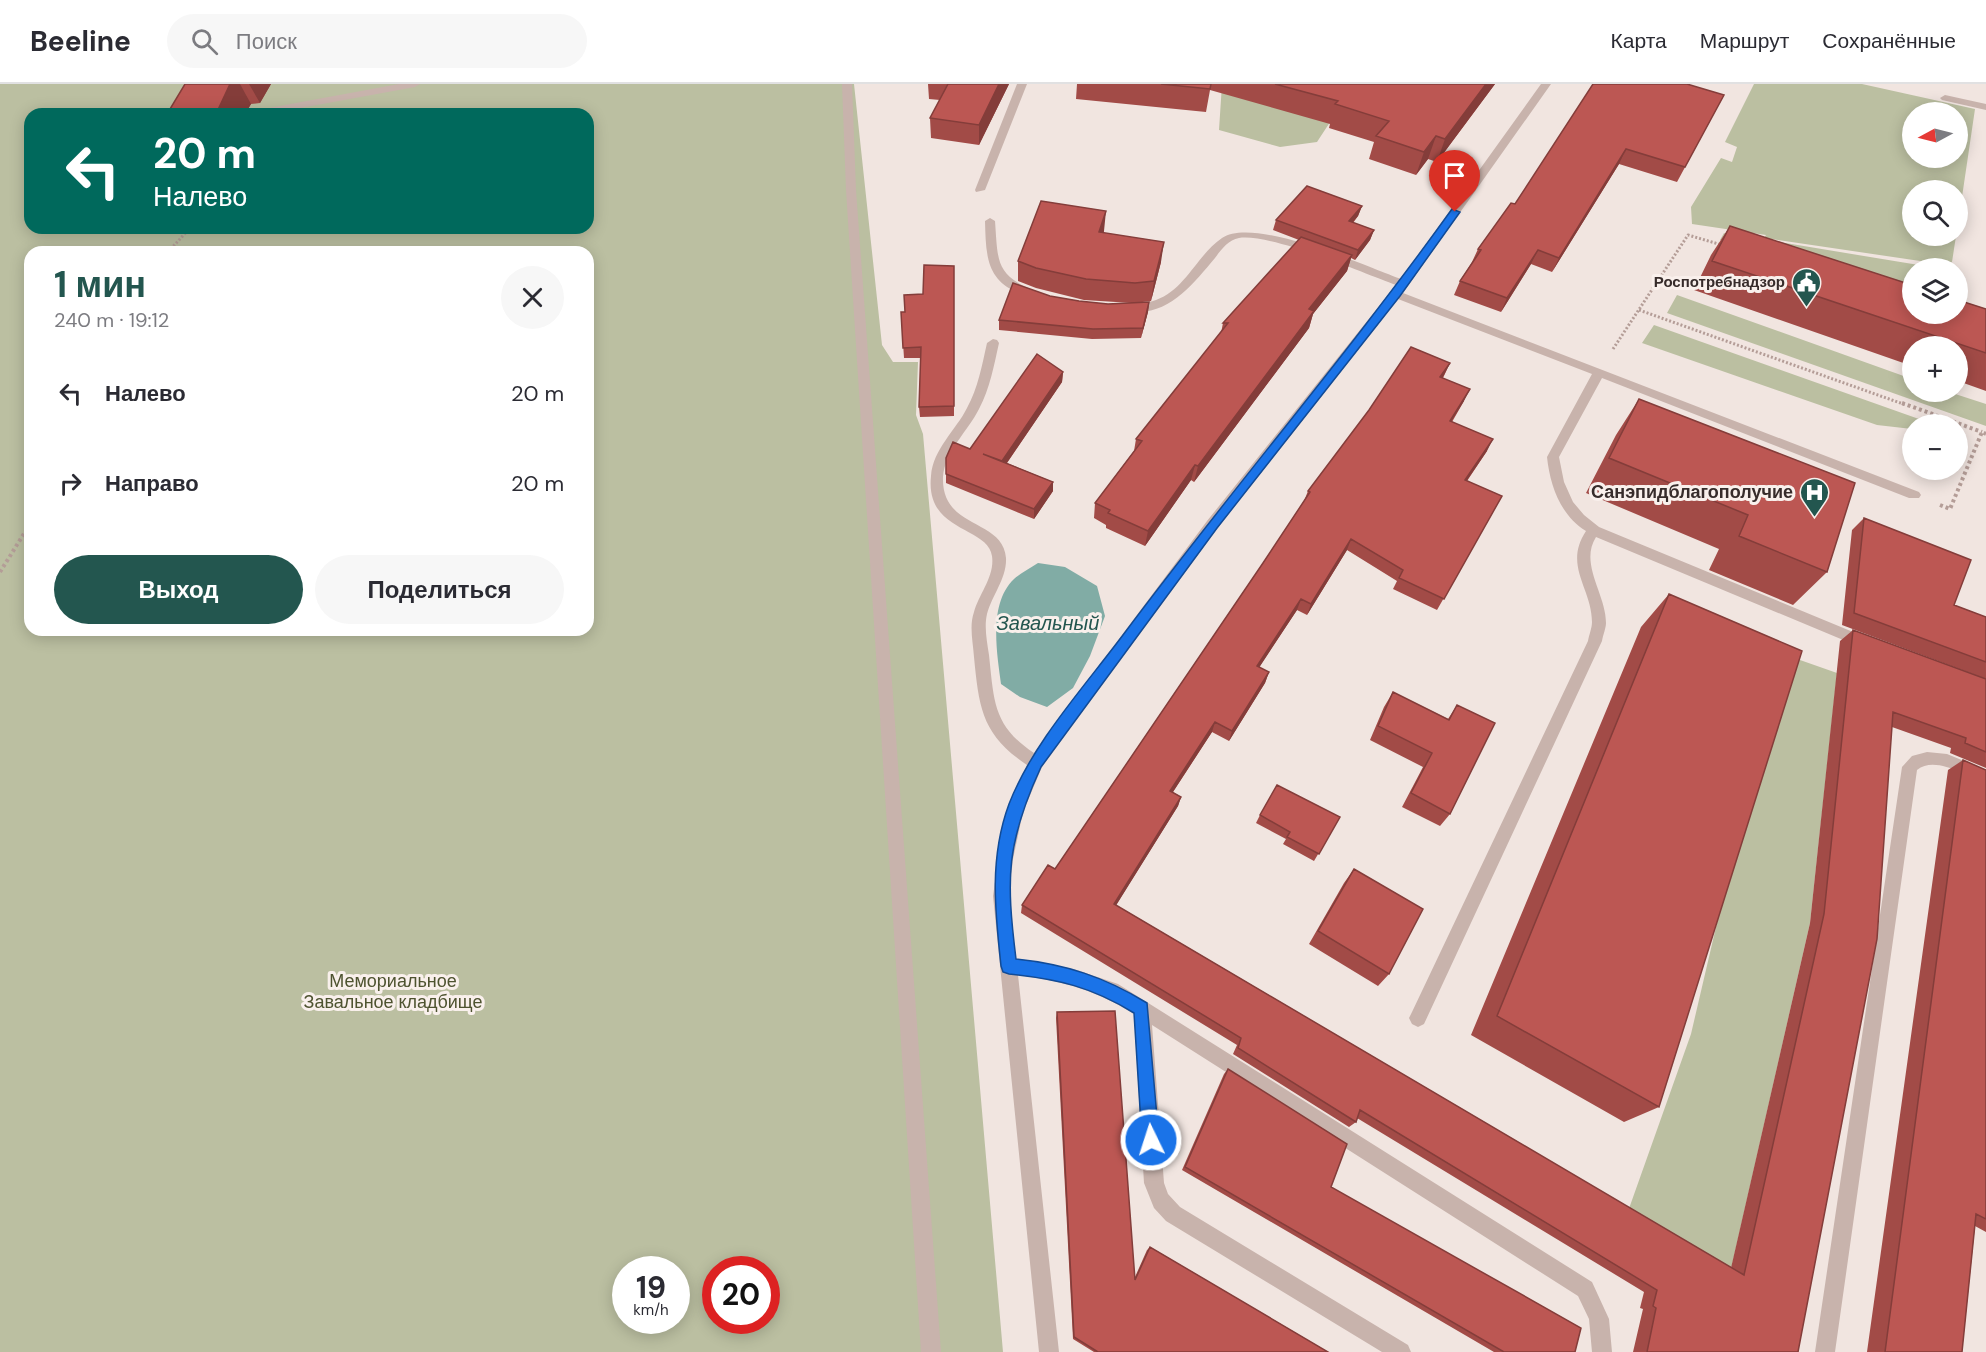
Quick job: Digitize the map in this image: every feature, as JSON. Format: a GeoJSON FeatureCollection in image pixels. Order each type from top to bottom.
{"type":"FeatureCollection","features":[{"type":"Feature","properties":{"kind":"street"},"geometry":{"type":"LineString","coordinates":[[285,108],[415,84]]}},
{"type":"Feature","properties":{"kind":"street"},"geometry":{"type":"LineString","coordinates":[[847,84],[851,190],[932,1352]]}},
{"type":"Feature","properties":{"kind":"street"},"geometry":{"type":"LineString","coordinates":[[980,189],[1022,84]]}},
{"type":"Feature","properties":{"kind":"street"},"geometry":{"type":"LineString","coordinates":[[1049,1352],[1001,896],[1004,849],[1016,805],[1036,763],[1212,525],[1400,289],[1546,84]]}},
{"type":"Feature","properties":{"kind":"street"},"geometry":{"type":"LineString","coordinates":[[1945,98],[1986,107]]}},
{"type":"Feature","properties":{"kind":"street"},"geometry":{"type":"LineString","coordinates":[[990,220],[993,266],[999,277],[1012,287],[1047,298]]}},
{"type":"Feature","properties":{"kind":"street"},"geometry":{"type":"LineString","coordinates":[[1119,306],[1150,307],[1170,301],[1224,240],[1238,235],[1251,234],[1276,240],[1599,372],[1914,495]]}},
{"type":"Feature","properties":{"kind":"street"},"geometry":{"type":"LineString","coordinates":[[993,343],[981,393],[969,416],[945,451],[937,476],[938,496],[946,513],[987,538],[999,549],[1000,564],[979,620],[986,703],[995,728],[1014,749],[1036,763]]}},
{"type":"Feature","properties":{"kind":"street"},"geometry":{"type":"LineString","coordinates":[[1599,372],[1553,457],[1554,472],[1567,502],[1579,519],[1594,529],[1880,649]]}},
{"type":"Feature","properties":{"kind":"street"},"geometry":{"type":"LineString","coordinates":[[1418,1018],[1595,641],[1599,622],[1583,558],[1583,546],[1594,529]]}},
{"type":"Feature","properties":{"kind":"street"},"geometry":{"type":"LineString","coordinates":[[1826,1352],[1910,767],[1916,760],[1926,758],[1941,760],[1986,777]]}},
{"type":"Feature","properties":{"kind":"street"},"geometry":{"type":"LineString","coordinates":[[1009,966],[1048,970],[1080,978],[1112,990],[1585,1289],[1597,1307],[1602,1330],[1602,1352]]}},
{"type":"Feature","properties":{"kind":"street"},"geometry":{"type":"LineString","coordinates":[[1142,1009],[1154,1183],[1161,1201],[1173,1215],[1401,1352]]}},
{"type":"Feature","properties":{"kind":"path"},"geometry":{"type":"LineString","coordinates":[[173,246],[184,234]]}},
{"type":"Feature","properties":{"kind":"path"},"geometry":{"type":"LineString","coordinates":[[1609,356],[1688,235],[1733,249]]}},
{"type":"Feature","properties":{"kind":"path"},"geometry":{"type":"LineString","coordinates":[[1639,310],[1984,433],[1950,509],[1914,495]]}},
{"type":"Feature","properties":{"kind":"path"},"geometry":{"type":"LineString","coordinates":[[0,572],[24,534]]}},
{"type":"Feature","properties":{"kind":"green space","name":"Мемориальное Завальное кладбище"},"geometry":{"type":"Polygon","coordinates":[[[0,84],[854,84],[882,345],[893,362],[918,362],[916,415],[923,434],[1003,1352],[0,1352],[0,84]]]}},
{"type":"Feature","properties":{"kind":"green space"},"geometry":{"type":"Polygon","coordinates":[[[1222,84],[1355,84],[1317,142],[1280,147],[1219,130],[1222,84]]]}},
{"type":"Feature","properties":{"kind":"green space"},"geometry":{"type":"Polygon","coordinates":[[[1754,84],[1862,84],[1943,102],[1902,102],[1902,168],[1966,168],[1965,180],[1902,180],[1902,246],[1954,246],[1953,258],[1902,258],[1764,238],[1766,235],[1692,224],[1691,207],[1721,158],[1732,162],[1737,147],[1725,142],[1754,84]]]}},
{"type":"Feature","properties":{"kind":"green space"},"geometry":{"type":"Polygon","coordinates":[[[1968,107],[1975,109],[1968,156],[1968,107]]]}},
{"type":"Feature","properties":{"kind":"green space"},"geometry":{"type":"Polygon","coordinates":[[[1724,233],[1902,262],[1902,297],[1720,240],[1724,233]]]}},
{"type":"Feature","properties":{"kind":"green space"},"geometry":{"type":"Polygon","coordinates":[[[1677,295],[1902,375],[1902,396],[1667,313],[1677,295]]]}},
{"type":"Feature","properties":{"kind":"green space"},"geometry":{"type":"Polygon","coordinates":[[[1654,325],[1905,414],[1902,414],[1902,428],[1877,425],[1642,343],[1654,325]]]}},
{"type":"Feature","properties":{"kind":"green space"},"geometry":{"type":"Polygon","coordinates":[[[1968,398],[1986,404],[1986,426],[1968,420],[1968,414],[1952,414],[1918,402],[1968,402],[1968,398]]]}},
{"type":"Feature","properties":{"kind":"green space"},"geometry":{"type":"Polygon","coordinates":[[[1800,660],[1837,673],[1810,923],[1729,1278],[1626,1217],[1691,1034],[1777,666],[1800,660]]]}},
{"type":"Feature","properties":{"kind":"water","name":"Завальный"},"geometry":{"type":"Polygon","coordinates":[[[1038,563],[1065,567],[1097,586],[1105,616],[1090,656],[1073,688],[1047,707],[1020,697],[1001,684],[996,644],[997,615],[1006,589],[1014,579],[1038,563]]]}},
{"type":"Feature","properties":{"kind":"building"},"geometry":{"type":"Polygon","coordinates":[[[185,84],[230,84],[219,108],[171,108],[185,84]]]}},
{"type":"Feature","properties":{"kind":"building"},"geometry":{"type":"Polygon","coordinates":[[[948,84],[999,84],[979,125],[930,118],[948,84]]]}},
{"type":"Feature","properties":{"kind":"building"},"geometry":{"type":"Polygon","coordinates":[[[1161,84],[1211,84],[1210,89],[1161,84]]]}},
{"type":"Feature","properties":{"kind":"building"},"geometry":{"type":"Polygon","coordinates":[[[1275,84],[1486,84],[1445,139],[1436,136],[1424,152],[1376,136],[1389,121],[1335,104],[1338,101],[1275,84]]]}},
{"type":"Feature","properties":{"kind":"building"},"geometry":{"type":"Polygon","coordinates":[[[1593,84],[1687,84],[1724,95],[1685,167],[1626,149],[1559,258],[1538,250],[1507,298],[1460,281],[1481,250],[1478,249],[1511,203],[1515,204],[1593,84]]]}},
{"type":"Feature","properties":{"kind":"building"},"geometry":{"type":"Polygon","coordinates":[[[1307,186],[1362,206],[1349,221],[1374,230],[1358,250],[1276,220],[1307,186]]]}},
{"type":"Feature","properties":{"kind":"building"},"geometry":{"type":"Polygon","coordinates":[[[1041,201],[1106,211],[1099,232],[1164,242],[1154,281],[1135,283],[1086,279],[1036,268],[1018,261],[1041,201]]]}},
{"type":"Feature","properties":{"kind":"building"},"geometry":{"type":"Polygon","coordinates":[[[1730,226],[1902,282],[1902,324],[1968,324],[1968,303],[1986,309],[1986,353],[1968,347],[1968,336],[1935,336],[1712,261],[1730,226]]]}},
{"type":"Feature","properties":{"kind":"building"},"geometry":{"type":"Polygon","coordinates":[[[1301,237],[1352,255],[1309,309],[1314,311],[1198,466],[1195,465],[1148,531],[1108,513],[1110,510],[1095,503],[1142,441],[1136,439],[1228,323],[1223,323],[1301,237]]]}},
{"type":"Feature","properties":{"kind":"building"},"geometry":{"type":"Polygon","coordinates":[[[924,265],[954,266],[954,406],[919,407],[921,347],[903,348],[901,312],[905,312],[904,295],[923,294],[924,265]]]}},
{"type":"Feature","properties":{"kind":"building"},"geometry":{"type":"Polygon","coordinates":[[[1013,283],[1050,296],[1079,301],[1108,304],[1149,302],[1143,328],[1093,329],[999,320],[1013,283]]]}},
{"type":"Feature","properties":{"kind":"building"},"geometry":{"type":"Polygon","coordinates":[[[1411,347],[1450,363],[1440,377],[1470,389],[1450,421],[1493,439],[1465,480],[1502,496],[1444,599],[1399,578],[1403,570],[1351,539],[1311,604],[1301,599],[1257,666],[1269,672],[1232,731],[1215,722],[1170,791],[1181,797],[1114,904],[1744,1275],[1824,914],[1853,630],[1986,679],[1986,752],[1965,743],[1966,738],[1893,712],[1877,939],[1798,1352],[1647,1352],[1656,1308],[1653,1306],[1657,1290],[1360,1110],[1356,1122],[1238,1048],[1241,1038],[1022,905],[1048,865],[1055,869],[1263,563],[1310,492],[1308,491],[1369,410],[1411,347]]]}},
{"type":"Feature","properties":{"kind":"building"},"geometry":{"type":"Polygon","coordinates":[[[1037,354],[1063,372],[1002,461],[983,454],[1053,482],[1034,509],[946,474],[946,458],[953,442],[970,449],[1037,354]]]}},
{"type":"Feature","properties":{"kind":"building"},"geometry":{"type":"Polygon","coordinates":[[[1639,399],[1855,483],[1827,572],[1739,536],[1748,515],[1609,458],[1639,399]]]}},
{"type":"Feature","properties":{"kind":"building"},"geometry":{"type":"Polygon","coordinates":[[[1864,518],[1971,560],[1954,605],[1986,617],[1986,662],[1854,613],[1864,518]]]}},
{"type":"Feature","properties":{"kind":"building"},"geometry":{"type":"Polygon","coordinates":[[[1669,594],[1802,651],[1659,1107],[1497,1016],[1669,594]]]}},
{"type":"Feature","properties":{"kind":"building"},"geometry":{"type":"Polygon","coordinates":[[[1393,692],[1449,720],[1457,705],[1495,723],[1450,814],[1411,793],[1432,753],[1378,726],[1393,692]]]}},
{"type":"Feature","properties":{"kind":"building"},"geometry":{"type":"Polygon","coordinates":[[[1963,760],[1986,770],[1986,1219],[1976,1214],[1962,1352],[1885,1352],[1963,760]]]}},
{"type":"Feature","properties":{"kind":"building"},"geometry":{"type":"Polygon","coordinates":[[[1277,785],[1340,817],[1319,854],[1287,837],[1290,832],[1260,815],[1277,785]]]}},
{"type":"Feature","properties":{"kind":"building"},"geometry":{"type":"Polygon","coordinates":[[[1354,869],[1423,909],[1389,974],[1318,931],[1354,869]]]}},
{"type":"Feature","properties":{"kind":"building"},"geometry":{"type":"Polygon","coordinates":[[[1115,1011],[1135,1280],[1150,1247],[1328,1352],[1098,1352],[1074,1337],[1057,1012],[1115,1011]]]}},
{"type":"Feature","properties":{"kind":"building"},"geometry":{"type":"Polygon","coordinates":[[[1228,1069],[1347,1144],[1331,1187],[1581,1328],[1575,1352],[1504,1352],[1185,1167],[1228,1069]]]}},
{"type":"Feature","properties":{"kind":"place","name":"Роспотребнадзор"},"geometry":{"type":"Point","coordinates":[1806,308]}},
{"type":"Feature","properties":{"kind":"place","name":"Санэпидблагополучие"},"geometry":{"type":"Point","coordinates":[1814,518]}},
{"type":"Feature","properties":{"kind":"route"},"geometry":{"type":"LineString","coordinates":[[1151,1140],[1142,1009],[1112,990],[1080,978],[1048,970],[1009,966],[1001,896],[1004,849],[1016,805],[1036,763],[1212,525],[1396,294],[1455,212]]}}]}
